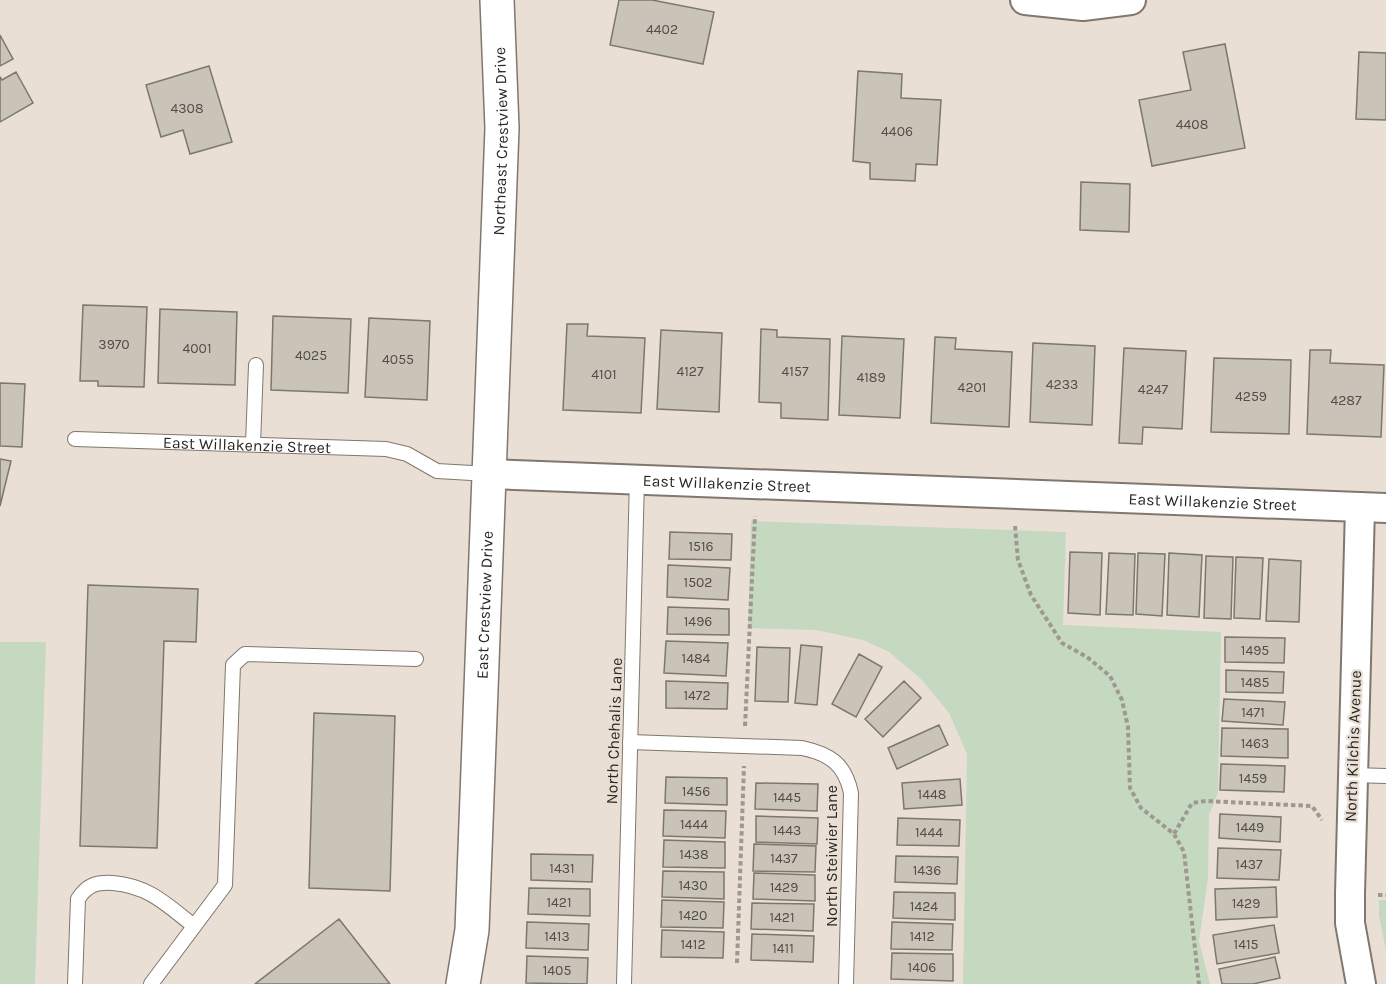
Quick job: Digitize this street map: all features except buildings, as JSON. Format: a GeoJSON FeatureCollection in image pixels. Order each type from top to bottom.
{"type":"FeatureCollection","features":[{"type":"Feature","properties":{"kind":"street","name":"Northeast Crestview Drive"},"geometry":{"type":"LineString","coordinates":[[496,282],[502,128],[497,0]]}},
{"type":"Feature","properties":{"kind":"street"},"geometry":{"type":"LineString","coordinates":[[1025,0],[1083,6],[1131,0]]}},
{"type":"Feature","properties":{"kind":"street","name":"East Crestview Drive"},"geometry":{"type":"LineString","coordinates":[[463,984],[472,930],[496,282]]}},
{"type":"Feature","properties":{"kind":"street","name":"East Willakenzie Street"},"geometry":{"type":"LineString","coordinates":[[489,474],[1373,507]]}},
{"type":"Feature","properties":{"kind":"street","name":"North Kilchis Avenue"},"geometry":{"type":"LineString","coordinates":[[1361,984],[1350,923],[1352,775],[1373,507]]}},
{"type":"Feature","properties":{"kind":"street","name":"East Crestview Drive"},"geometry":{"type":"LineString","coordinates":[[472,930],[480,984]]}},
{"type":"Feature","properties":{"kind":"lane"},"geometry":{"type":"LineString","coordinates":[[253,444],[256,365]]}},
{"type":"Feature","properties":{"kind":"lane","name":"East Willakenzie Street"},"geometry":{"type":"LineString","coordinates":[[75,439],[386,448],[407,454],[436,471],[489,474]]}},
{"type":"Feature","properties":{"kind":"lane","name":"North Chehalis Lane"},"geometry":{"type":"LineString","coordinates":[[624,984],[637,479]]}},
{"type":"Feature","properties":{"kind":"lane"},"geometry":{"type":"LineString","coordinates":[[151,984],[225,885],[233,665],[245,654],[416,659]]}},
{"type":"Feature","properties":{"kind":"lane","name":"North Steiwier Lane"},"geometry":{"type":"LineString","coordinates":[[630,742],[802,748],[823,753],[837,764],[848,778],[851,793],[846,984]]}},
{"type":"Feature","properties":{"kind":"lane"},"geometry":{"type":"LineString","coordinates":[[1352,775],[1386,776]]}},
{"type":"Feature","properties":{"kind":"lane"},"geometry":{"type":"LineString","coordinates":[[75,984],[78,899],[85,888],[99,882],[133,885],[152,893],[194,926]]}},
{"type":"Feature","properties":{"kind":"path"},"geometry":{"type":"LineString","coordinates":[[746,727],[755,516]]}},
{"type":"Feature","properties":{"kind":"path"},"geometry":{"type":"LineString","coordinates":[[1015,526],[1018,560],[1030,595],[1062,643],[1087,657],[1110,676],[1122,700],[1128,727],[1130,788],[1141,808],[1174,834],[1184,852],[1199,984]]}},
{"type":"Feature","properties":{"kind":"path"},"geometry":{"type":"LineString","coordinates":[[737,963],[744,763]]}},
{"type":"Feature","properties":{"kind":"path"},"geometry":{"type":"LineString","coordinates":[[1174,834],[1192,803],[1206,801],[1312,806],[1350,859]]}},
{"type":"Feature","properties":{"kind":"green space"},"geometry":{"type":"Polygon","coordinates":[[[751,521],[1066,532],[1063,625],[1221,632],[1218,793],[1209,815],[1208,878],[1199,941],[1210,984],[963,984],[967,754],[949,713],[921,679],[889,652],[863,640],[816,630],[748,628],[751,521]]]}},
{"type":"Feature","properties":{"kind":"green space"},"geometry":{"type":"Polygon","coordinates":[[[0,642],[46,642],[35,984],[0,984],[0,642]]]}},
{"type":"Feature","properties":{"kind":"green space"},"geometry":{"type":"Polygon","coordinates":[[[1379,900],[1386,900],[1386,950],[1379,916],[1379,900]]]}}]}
